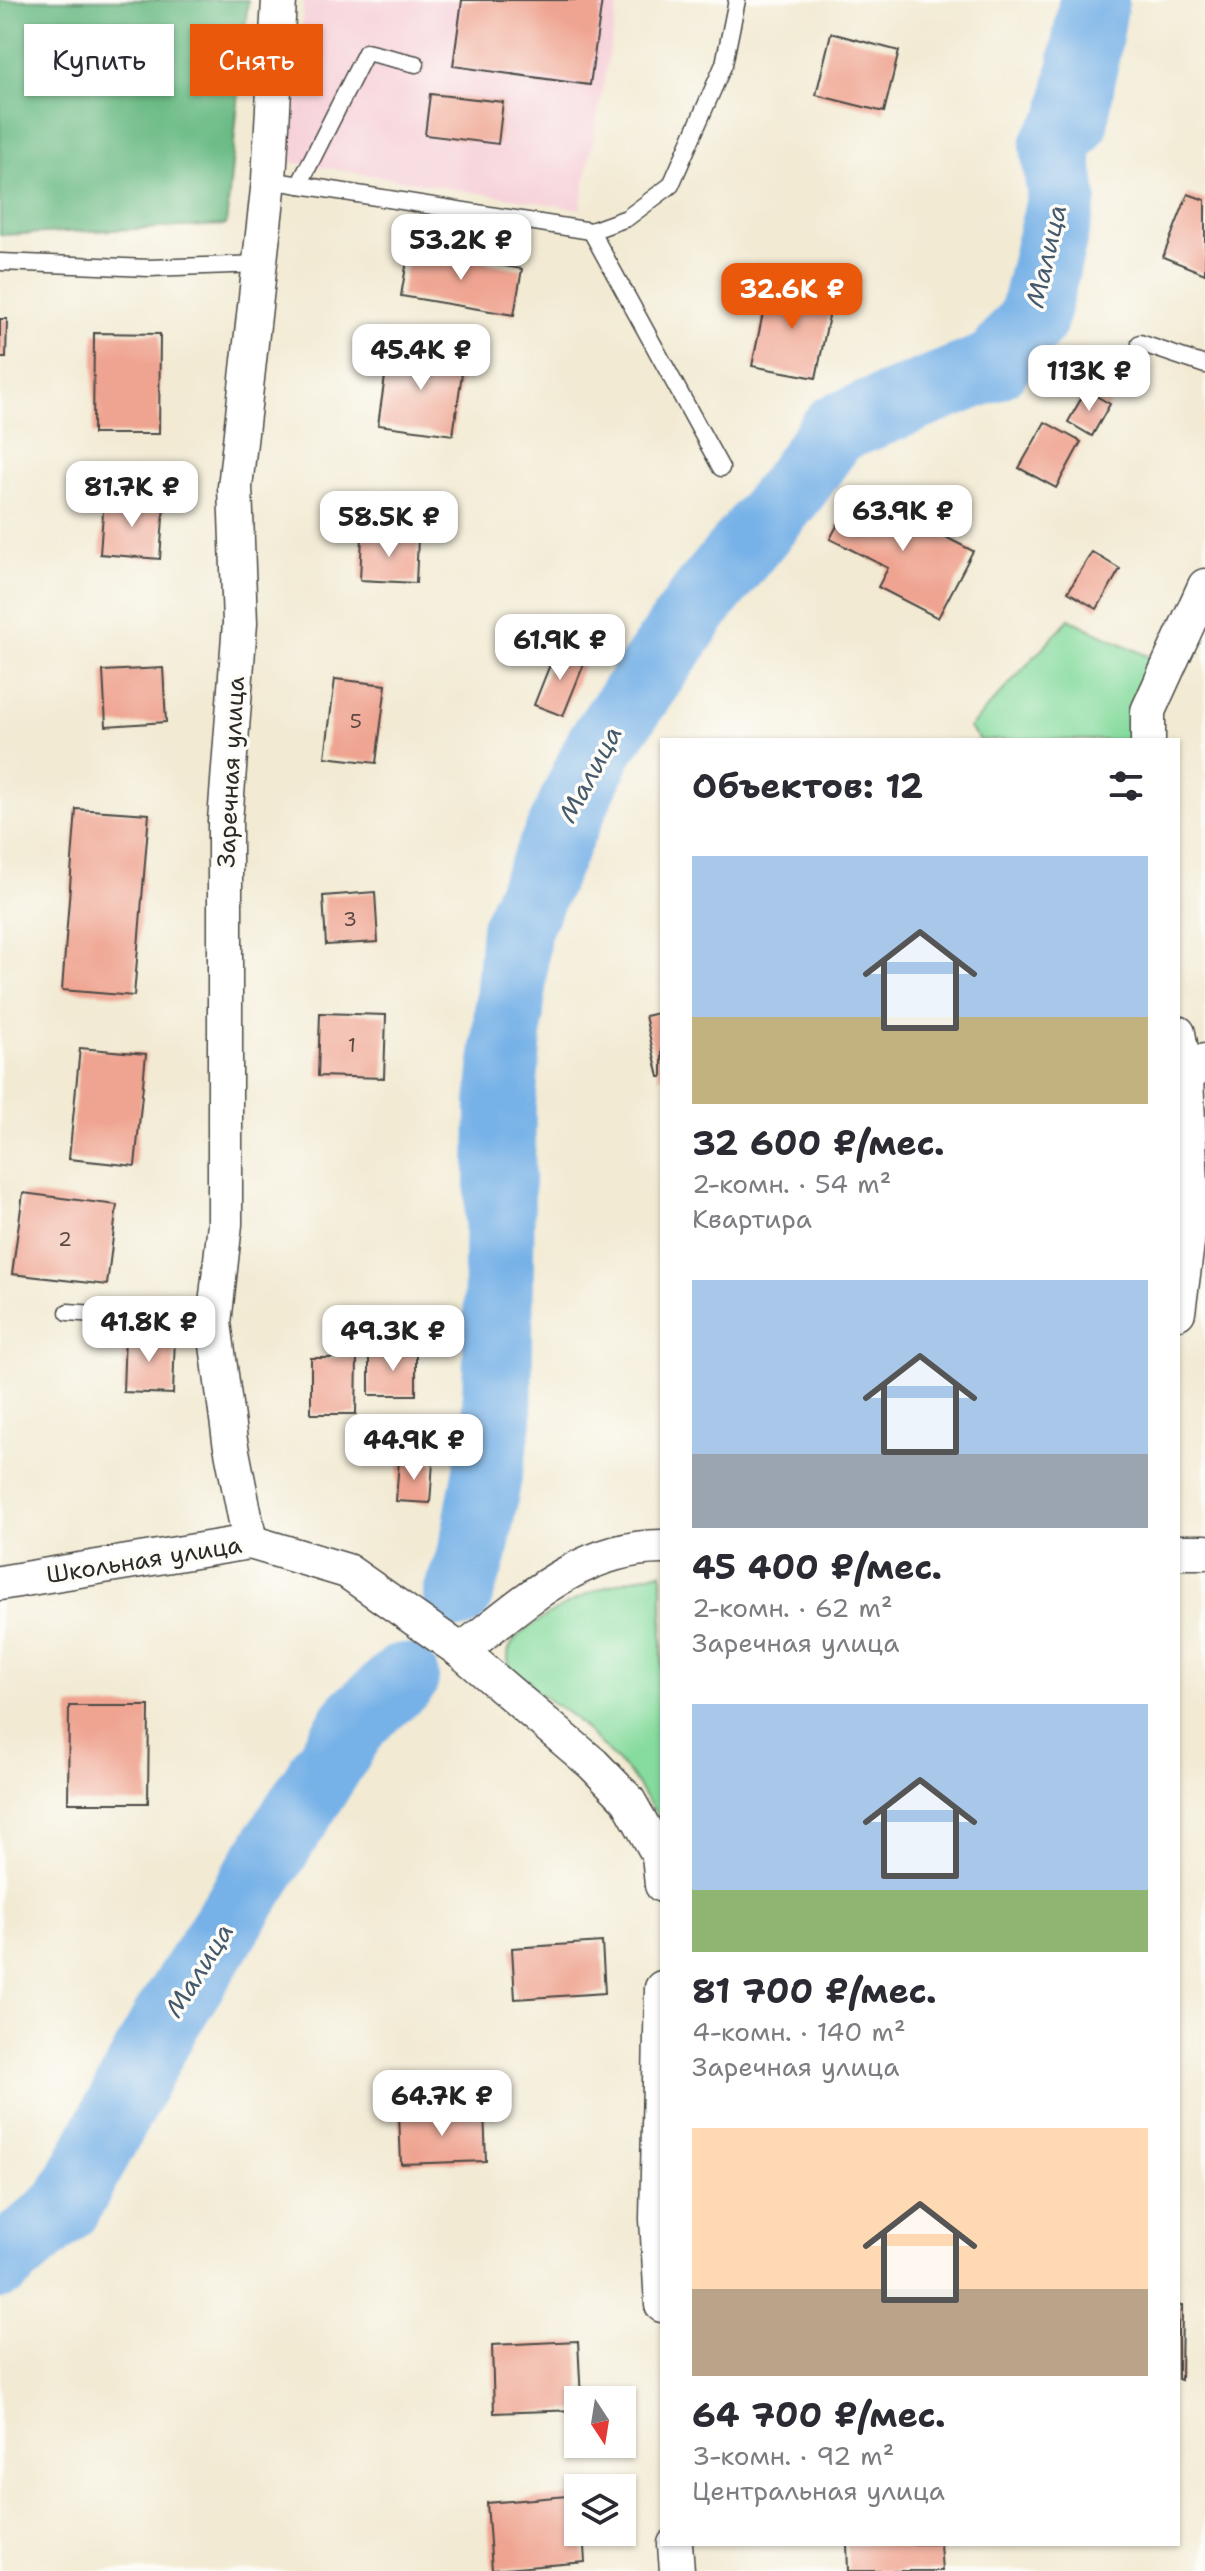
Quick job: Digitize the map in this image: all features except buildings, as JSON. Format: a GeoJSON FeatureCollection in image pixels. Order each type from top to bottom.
{"type":"FeatureCollection","features":[{"type":"Feature","properties":{"kind":"street","name":"Заречная улица"},"geometry":{"type":"LineString","coordinates":[[250,1542],[230,1441],[214,1323],[225,1224],[225,821],[240,623],[235,487],[260,264],[284,182],[279,0]]}},
{"type":"Feature","properties":{"kind":"street"},"geometry":{"type":"LineString","coordinates":[[1148,738],[1148,711],[1205,586]]}},
{"type":"Feature","properties":{"kind":"street"},"geometry":{"type":"LineString","coordinates":[[1180,1037],[1195,1070],[1192,1206],[1180,1297]]}},
{"type":"Feature","properties":{"kind":"street","name":"Школьная улица"},"geometry":{"type":"LineString","coordinates":[[0,1583],[250,1542],[347,1571],[461,1651],[593,1764],[628,1800],[659,1855],[660,1865]]}},
{"type":"Feature","properties":{"kind":"street"},"geometry":{"type":"LineString","coordinates":[[461,1651],[555,1578],[593,1560],[660,1547]]}},
{"type":"Feature","properties":{"kind":"street"},"geometry":{"type":"LineString","coordinates":[[1180,1552],[1205,1552]]}},
{"type":"Feature","properties":{"kind":"street"},"geometry":{"type":"LineString","coordinates":[[660,2080],[657,2219],[660,2271]]}},
{"type":"Feature","properties":{"kind":"street"},"geometry":{"type":"LineString","coordinates":[[675,2546],[677,2571]]}},
{"type":"Feature","properties":{"kind":"lane"},"geometry":{"type":"LineString","coordinates":[[416,64],[366,52],[284,182],[591,231],[627,218],[671,185],[724,64],[737,0]]}},
{"type":"Feature","properties":{"kind":"lane"},"geometry":{"type":"LineString","coordinates":[[591,231],[721,468]]}},
{"type":"Feature","properties":{"kind":"lane"},"geometry":{"type":"LineString","coordinates":[[0,262],[149,268],[260,264]]}},
{"type":"Feature","properties":{"kind":"lane"},"geometry":{"type":"LineString","coordinates":[[1140,343],[1205,365]]}},
{"type":"Feature","properties":{"kind":"lane"},"geometry":{"type":"LineString","coordinates":[[68,1312],[214,1323]]}},
{"type":"Feature","properties":{"kind":"shaded area"},"geometry":{"type":"Polygon","coordinates":[[[304,0],[619,0],[580,209],[290,162],[296,96],[323,96],[323,24],[302,24],[304,0]]]}},
{"type":"Feature","properties":{"kind":"green space"},"geometry":{"type":"Polygon","coordinates":[[[0,0],[248,0],[246,24],[190,24],[190,96],[239,96],[226,225],[0,235],[0,0]]]}},
{"type":"Feature","properties":{"kind":"green space"},"geometry":{"type":"Polygon","coordinates":[[[1069,619],[1154,659],[1137,702],[1131,738],[978,738],[969,728],[1069,619]]]}},
{"type":"Feature","properties":{"kind":"green space"},"geometry":{"type":"Polygon","coordinates":[[[660,1572],[660,1819],[630,1774],[574,1718],[510,1672],[510,1647],[520,1635],[571,1602],[614,1584],[660,1572]]]}},
{"type":"Feature","properties":{"kind":"waterway","name":"Малица"},"geometry":{"type":"LineString","coordinates":[[458,1594],[473,1552],[497,1421],[501,1105],[516,929],[600,746],[703,598],[795,485],[835,429],[995,365],[1033,319],[1062,197],[1055,146],[1073,123],[1094,0]]}},
{"type":"Feature","properties":{"kind":"waterway","name":"Малица"},"geometry":{"type":"LineString","coordinates":[[0,2264],[67,2206],[167,2019],[357,1719],[404,1678]]}}]}
